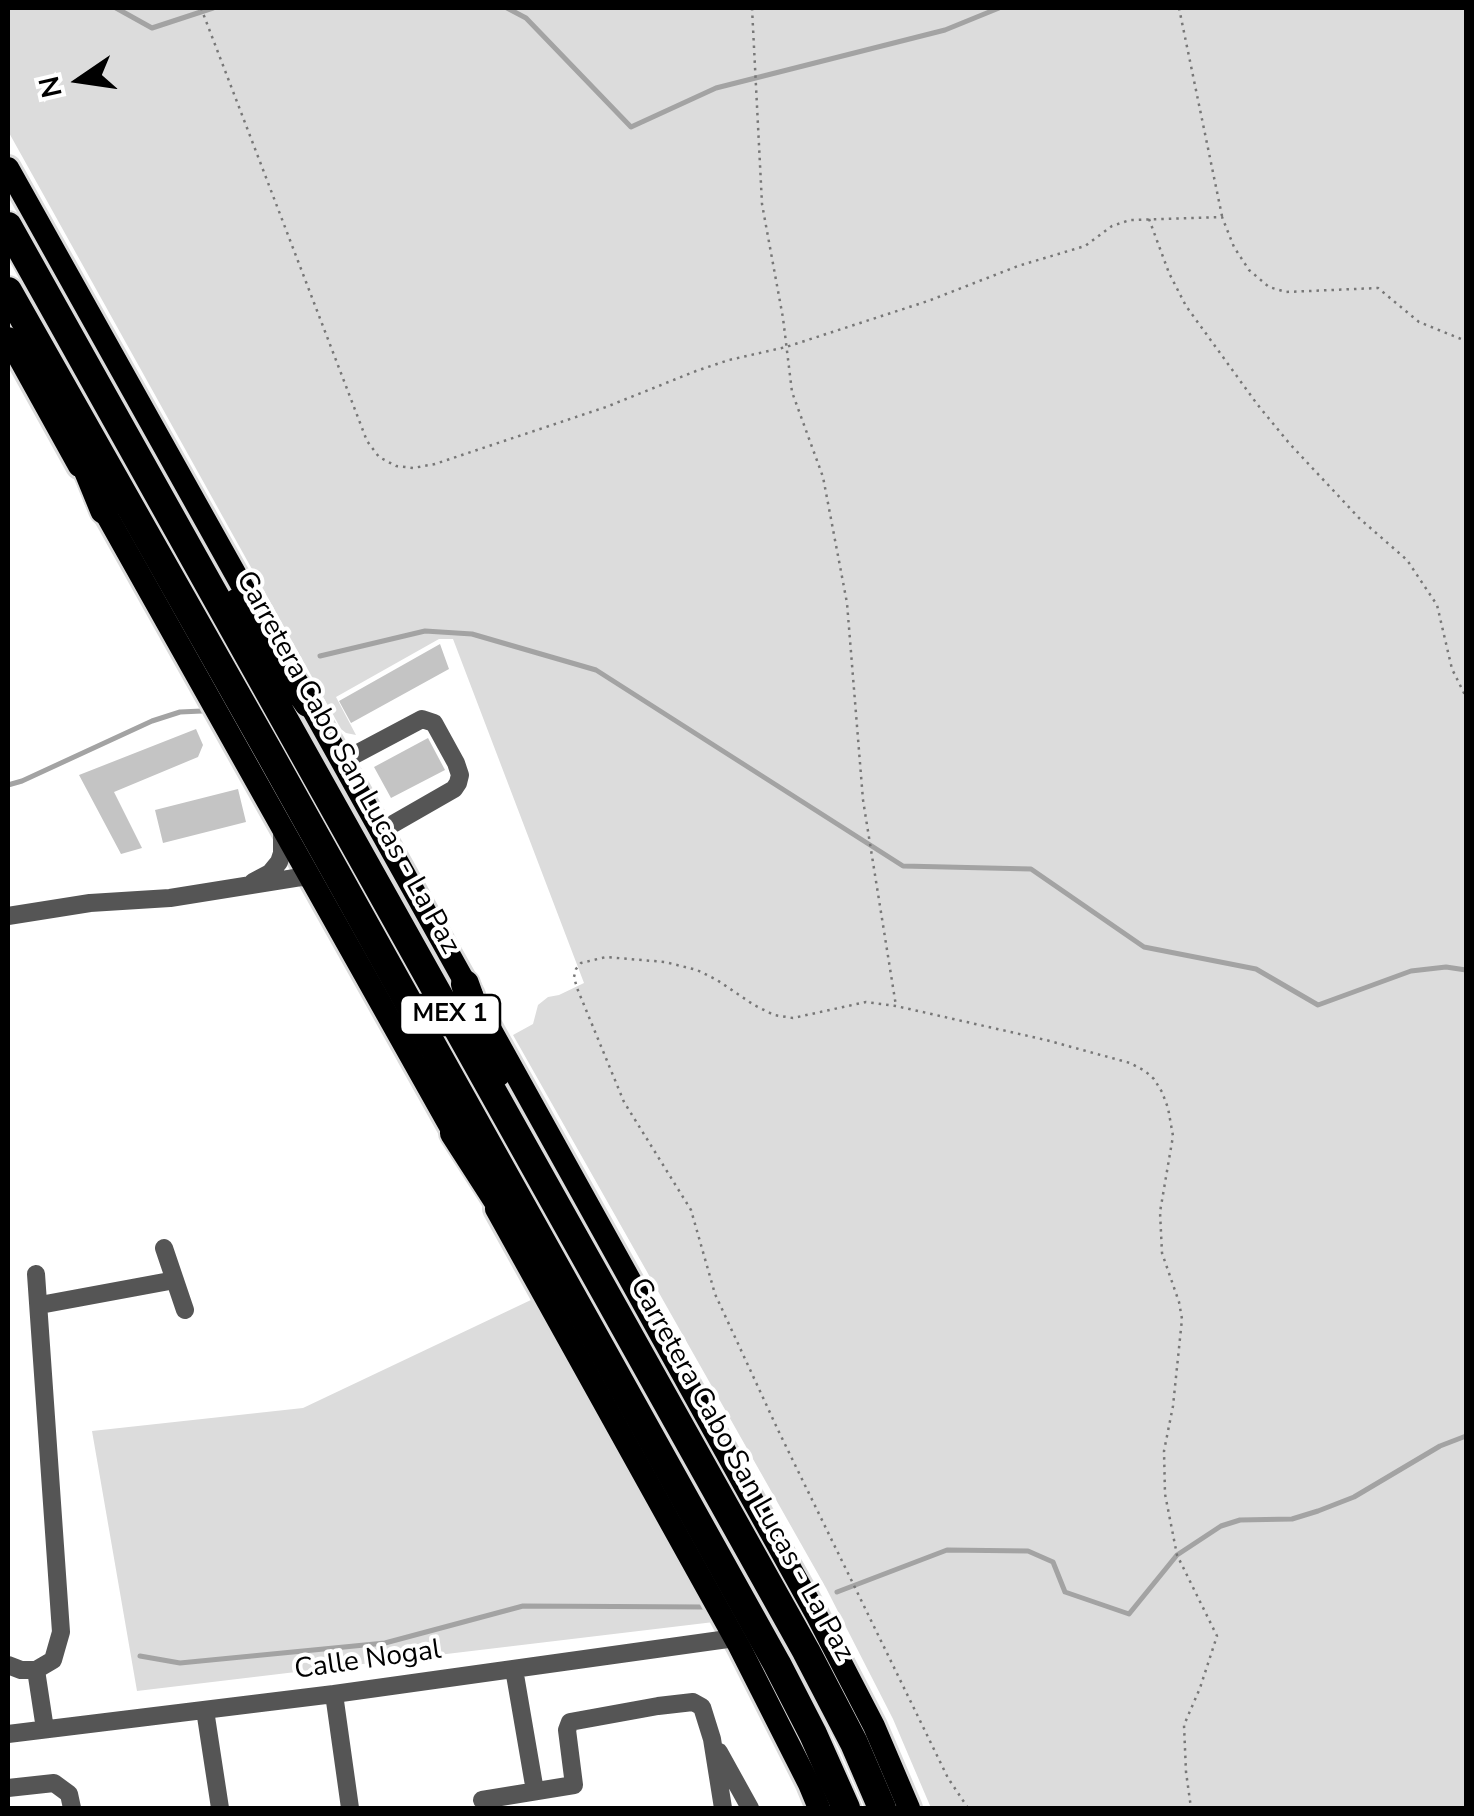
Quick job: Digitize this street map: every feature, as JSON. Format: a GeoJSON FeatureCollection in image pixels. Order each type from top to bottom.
{"type":"FeatureCollection","features":[{"type":"Feature","properties":{"kind":"highway","name":"Carretera Cabo San Lucas - La Paz"},"geometry":{"type":"LineString","coordinates":[[8,226],[806,1651],[854,1743],[882,1808]]}},
{"type":"Feature","properties":{"kind":"highway","name":"MEX 1"},"geometry":{"type":"LineString","coordinates":[[8,291],[22,340],[270,754],[784,1676],[846,1808]]}},
{"type":"Feature","properties":{"kind":"highway"},"geometry":{"type":"LineString","coordinates":[[22,340],[104,510]]}},
{"type":"Feature","properties":{"kind":"highway"},"geometry":{"type":"LineString","coordinates":[[141,463],[308,703]]}},
{"type":"Feature","properties":{"kind":"highway"},"geometry":{"type":"LineString","coordinates":[[466,984],[500,1080],[528,1132],[544,1185]]}},
{"type":"Feature","properties":{"kind":"highway"},"geometry":{"type":"LineString","coordinates":[[454,1133],[566,1313],[627,1394]]}},
{"type":"Feature","properties":{"kind":"main road"},"geometry":{"type":"LineString","coordinates":[[8,168],[817,1616],[874,1726],[909,1808]]}},
{"type":"Feature","properties":{"kind":"main road"},"geometry":{"type":"LineString","coordinates":[[104,510],[734,1638],[819,1808]]}},
{"type":"Feature","properties":{"kind":"street"},"geometry":{"type":"LineString","coordinates":[[341,762],[422,719],[434,723],[460,775],[458,783],[380,832]]}},
{"type":"Feature","properties":{"kind":"street"},"geometry":{"type":"LineString","coordinates":[[244,886],[265,877],[277,866],[282,853],[282,827]]}},
{"type":"Feature","properties":{"kind":"street"},"geometry":{"type":"LineString","coordinates":[[8,916],[90,903],[170,898],[302,877],[314,883]]}},
{"type":"Feature","properties":{"kind":"street"},"geometry":{"type":"LineString","coordinates":[[164,1248],[186,1310]]}},
{"type":"Feature","properties":{"kind":"street"},"geometry":{"type":"LineString","coordinates":[[8,1665],[36,1670],[52,1660],[62,1619],[36,1274]]}},
{"type":"Feature","properties":{"kind":"street"},"geometry":{"type":"LineString","coordinates":[[40,1305],[175,1280]]}},
{"type":"Feature","properties":{"kind":"street","name":"Calle Nogal"},"geometry":{"type":"LineString","coordinates":[[8,1734],[334,1694],[734,1638]]}},
{"type":"Feature","properties":{"kind":"street"},"geometry":{"type":"LineString","coordinates":[[514,1669],[535,1791]]}},
{"type":"Feature","properties":{"kind":"street"},"geometry":{"type":"LineString","coordinates":[[36,1670],[44,1729]]}},
{"type":"Feature","properties":{"kind":"street"},"geometry":{"type":"LineString","coordinates":[[334,1694],[350,1808]]}},
{"type":"Feature","properties":{"kind":"street"},"geometry":{"type":"LineString","coordinates":[[482,1800],[574,1785],[567,1730],[570,1722],[693,1702],[702,1707],[712,1739],[723,1808]]}},
{"type":"Feature","properties":{"kind":"street"},"geometry":{"type":"LineString","coordinates":[[205,1710],[220,1808]]}},
{"type":"Feature","properties":{"kind":"street"},"geometry":{"type":"LineString","coordinates":[[712,1739],[750,1808]]}},
{"type":"Feature","properties":{"kind":"street"},"geometry":{"type":"LineString","coordinates":[[8,1788],[54,1783],[69,1794],[72,1808]]}},
{"type":"Feature","properties":{"kind":"path"},"geometry":{"type":"LineString","coordinates":[[201,8],[367,440],[378,457],[396,466],[436,464],[606,407],[729,360],[786,347],[928,301],[1018,266],[1072,251],[1121,222],[1222,217]]}},
{"type":"Feature","properties":{"kind":"path"},"geometry":{"type":"LineString","coordinates":[[752,8],[762,204],[795,403],[824,477],[848,603],[863,800],[896,1006]]}},
{"type":"Feature","properties":{"kind":"path"},"geometry":{"type":"LineString","coordinates":[[1179,8],[1222,217],[1234,248],[1249,270],[1269,287],[1286,292],[1378,288],[1419,322],[1466,341]]}},
{"type":"Feature","properties":{"kind":"path"},"geometry":{"type":"LineString","coordinates":[[1149,219],[1186,306],[1258,404],[1359,518],[1407,560],[1437,606],[1452,670],[1466,696]]}},
{"type":"Feature","properties":{"kind":"path"},"geometry":{"type":"LineString","coordinates":[[968,1808],[948,1778],[715,1294],[691,1210],[624,1102],[574,976],[580,963],[606,958],[664,962],[697,970],[774,1015],[792,1018],[866,1002],[896,1006],[1130,1063],[1145,1071],[1162,1092],[1173,1136],[1160,1212],[1162,1253],[1180,1302],[1182,1319],[1164,1451],[1164,1494],[1178,1556],[1216,1636],[1184,1725],[1190,1808]]}},
{"type":"Feature","properties":{"kind":"shaded area"},"geometry":{"type":"Polygon","coordinates":[[[8,8],[1466,8],[1466,1808],[931,1808],[893,1719],[826,1588],[513,1035],[533,1024],[538,1005],[548,997],[584,983],[453,639],[439,639],[336,697],[356,735],[341,729],[8,131],[8,8]]]}},
{"type":"Feature","properties":{"kind":"shaded area"},"geometry":{"type":"Polygon","coordinates":[[[533,1299],[714,1622],[137,1691],[92,1431],[303,1408],[533,1299]]]}},
{"type":"Feature","properties":{"kind":"building"},"geometry":{"type":"Polygon","coordinates":[[[440,644],[449,669],[351,723],[339,701],[440,644]]]}},
{"type":"Feature","properties":{"kind":"building"},"geometry":{"type":"Polygon","coordinates":[[[196,729],[203,745],[198,757],[114,792],[142,848],[121,854],[79,775],[196,729]]]}},
{"type":"Feature","properties":{"kind":"building"},"geometry":{"type":"Polygon","coordinates":[[[428,738],[445,770],[391,798],[374,767],[428,738]]]}},
{"type":"Feature","properties":{"kind":"building"},"geometry":{"type":"Polygon","coordinates":[[[238,789],[246,822],[163,843],[155,810],[238,789]]]}},
{"type":"Feature","properties":{"kind":"waterway"},"geometry":{"type":"LineString","coordinates":[[116,8],[152,28],[213,8]]}},
{"type":"Feature","properties":{"kind":"waterway"},"geometry":{"type":"LineString","coordinates":[[507,8],[526,18],[631,127],[716,88],[945,30],[999,8]]}},
{"type":"Feature","properties":{"kind":"waterway"},"geometry":{"type":"LineString","coordinates":[[320,656],[425,631],[472,634],[596,670],[903,866],[1031,869],[1144,947],[1256,969],[1318,1005],[1411,971],[1446,967],[1466,970]]}},
{"type":"Feature","properties":{"kind":"waterway"},"geometry":{"type":"LineString","coordinates":[[8,785],[152,721],[180,712],[202,711]]}},
{"type":"Feature","properties":{"kind":"waterway"},"geometry":{"type":"LineString","coordinates":[[837,1592],[947,1550],[1028,1551],[1053,1562],[1065,1592],[1129,1614],[1177,1555],[1221,1526],[1240,1520],[1292,1519],[1318,1511],[1354,1497],[1440,1446],[1466,1436]]}},
{"type":"Feature","properties":{"kind":"waterway"},"geometry":{"type":"LineString","coordinates":[[140,1656],[180,1663],[385,1643],[523,1606],[705,1607]]}}]}
